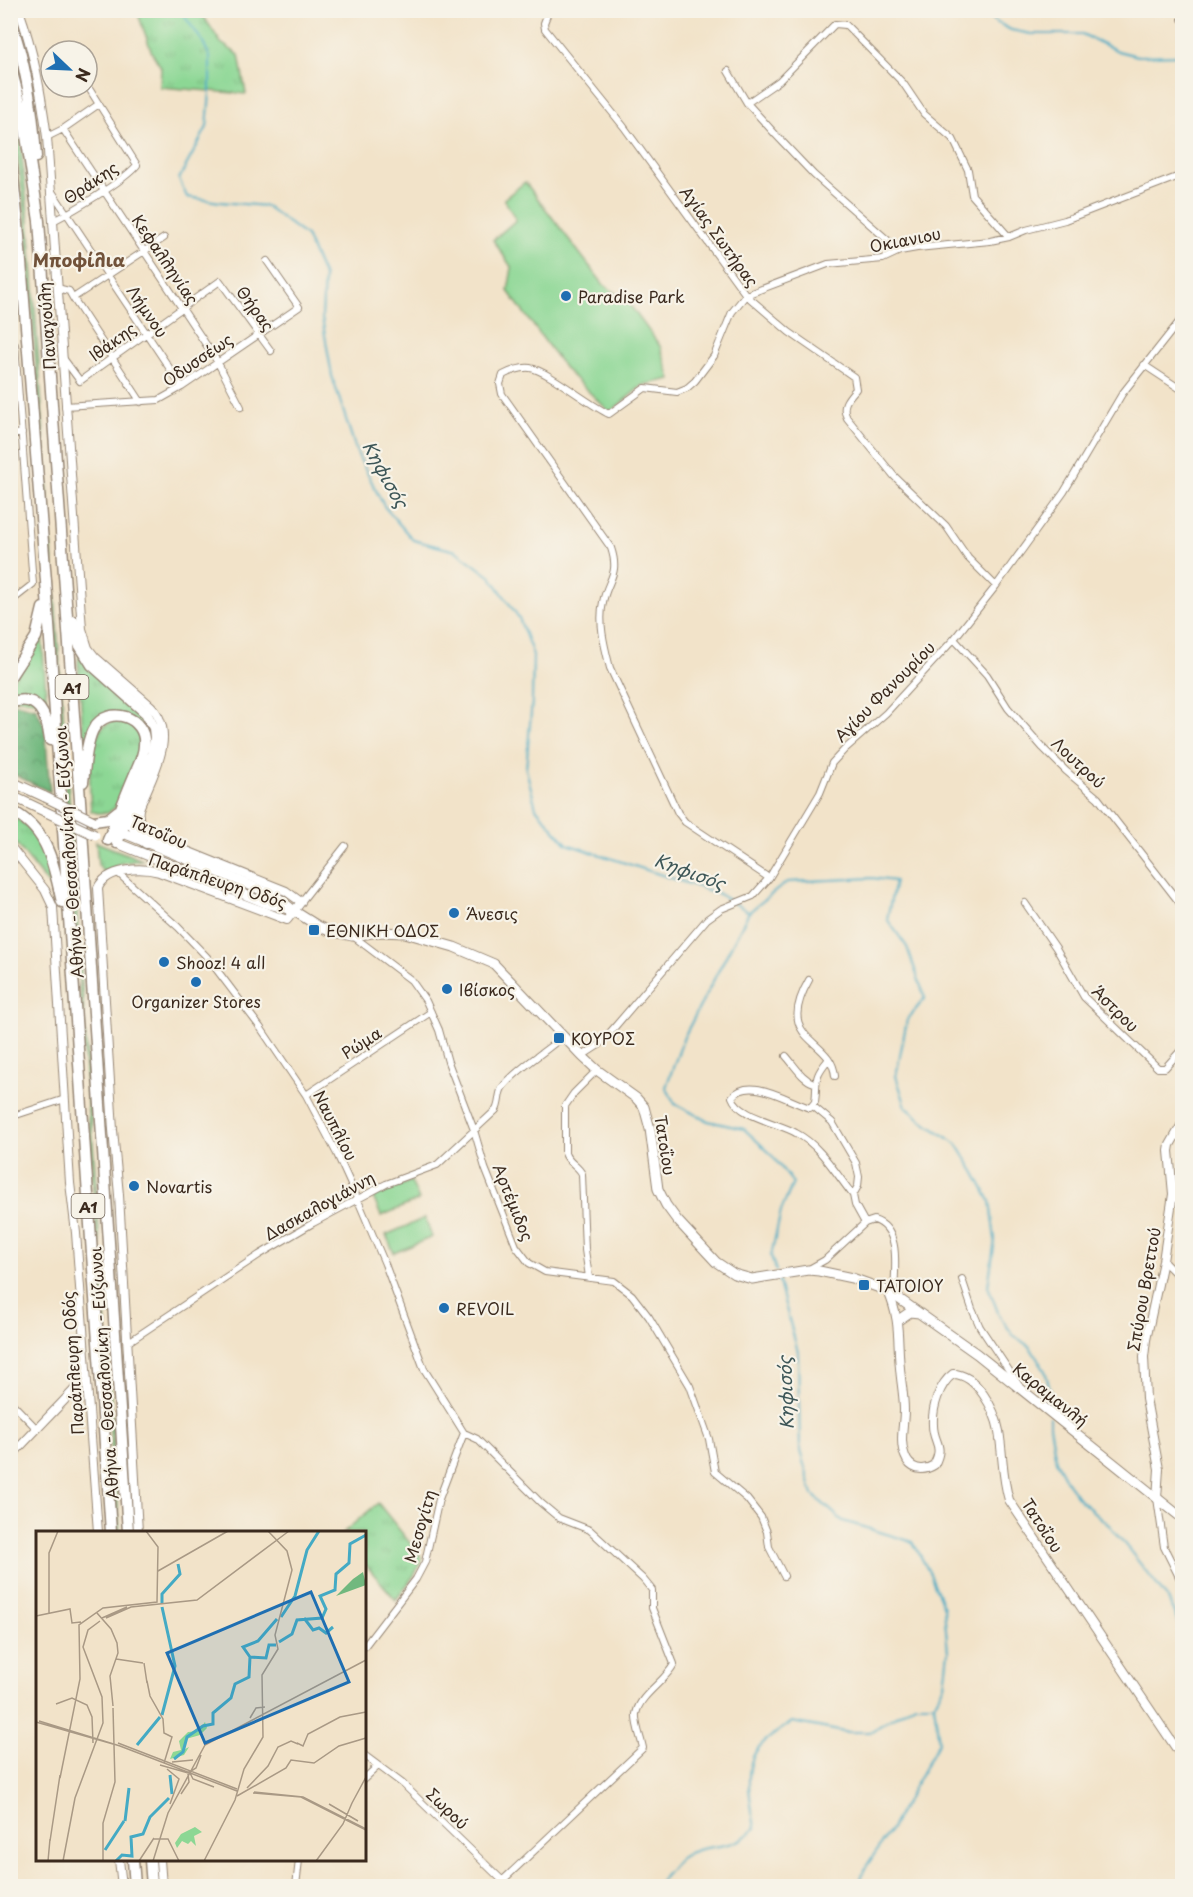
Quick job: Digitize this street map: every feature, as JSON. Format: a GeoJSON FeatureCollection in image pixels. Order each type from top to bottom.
{"type":"FeatureCollection","features":[{"type":"Feature","properties":{"kind":"highway"},"geometry":{"type":"LineString","coordinates":[[10,19],[32,111],[39,221]]}},
{"type":"Feature","properties":{"kind":"highway","name":"Αθήνα - Θεσσαλονίκη - Εύζωνοι"},"geometry":{"type":"LineString","coordinates":[[10,65],[22,109],[39,221],[128,1531]]}},
{"type":"Feature","properties":{"kind":"highway","name":"Αθήνα - Θεσσαλονίκη - Εύζωνοι"},"geometry":{"type":"LineString","coordinates":[[10,150],[19,236],[46,581],[111,1531]]}},
{"type":"Feature","properties":{"kind":"highway"},"geometry":{"type":"LineString","coordinates":[[63,574],[75,632],[84,655],[101,674],[146,713],[154,728],[153,754],[112,842]]}},
{"type":"Feature","properties":{"kind":"highway"},"geometry":{"type":"LineString","coordinates":[[10,677],[32,644],[39,628],[46,581]]}},
{"type":"Feature","properties":{"kind":"highway"},"geometry":{"type":"LineString","coordinates":[[10,703],[23,700],[32,702],[42,710],[58,766]]}},
{"type":"Feature","properties":{"kind":"highway"},"geometry":{"type":"LineString","coordinates":[[80,800],[91,733],[102,719],[119,715],[127,717],[143,732],[145,745],[128,805],[132,826],[136,834],[147,843]]}},
{"type":"Feature","properties":{"kind":"highway"},"geometry":{"type":"LineString","coordinates":[[94,821],[112,817],[128,805]]}},
{"type":"Feature","properties":{"kind":"highway"},"geometry":{"type":"LineString","coordinates":[[10,810],[32,825],[46,845],[69,935]]}},
{"type":"Feature","properties":{"kind":"highway"},"geometry":{"type":"LineString","coordinates":[[133,1861],[135,1887]]}},
{"type":"Feature","properties":{"kind":"highway"},"geometry":{"type":"LineString","coordinates":[[150,1861],[152,1887]]}},
{"type":"Feature","properties":{"kind":"main road","name":"Τατοΐου"},"geometry":{"type":"LineString","coordinates":[[10,781],[94,821],[276,896],[294,911],[324,929],[352,936],[380,932],[405,933],[454,947],[486,960],[500,969],[597,1070],[636,1098],[644,1107],[650,1129],[658,1189],[677,1220],[722,1267],[752,1279],[808,1270],[852,1278],[893,1295]]}},
{"type":"Feature","properties":{"kind":"main road","name":"Τατοΐου"},"geometry":{"type":"LineString","coordinates":[[10,795],[112,842],[271,905],[294,911]]}},
{"type":"Feature","properties":{"kind":"main road","name":"Καραμανλή"},"geometry":{"type":"LineString","coordinates":[[893,1295],[977,1354],[1182,1518]]}},
{"type":"Feature","properties":{"kind":"main road"},"geometry":{"type":"LineString","coordinates":[[900,1319],[910,1312],[921,1314]]}},
{"type":"Feature","properties":{"kind":"street"},"geometry":{"type":"LineString","coordinates":[[19,10],[40,84],[47,137],[63,129],[99,104],[96,99]]}},
{"type":"Feature","properties":{"kind":"street","name":"Αγίας Σωτήρας"},"geometry":{"type":"LineString","coordinates":[[549,10],[544,23],[545,29],[624,127],[746,295],[789,332],[854,377],[856,389],[844,405],[847,418],[894,476],[946,526],[968,558],[996,586]]}},
{"type":"Feature","properties":{"kind":"street"},"geometry":{"type":"LineString","coordinates":[[747,103],[779,81],[836,24],[846,25],[903,83],[924,114],[952,139],[968,170],[972,195],[1009,237]]}},
{"type":"Feature","properties":{"kind":"street"},"geometry":{"type":"LineString","coordinates":[[728,71],[747,103],[814,175],[900,251]]}},
{"type":"Feature","properties":{"kind":"street","name":"Θράκης"},"geometry":{"type":"LineString","coordinates":[[53,221],[104,190],[136,167],[137,162],[99,104]]}},
{"type":"Feature","properties":{"kind":"street","name":"Κεφαλληνίας"},"geometry":{"type":"LineString","coordinates":[[63,129],[143,252],[182,307],[217,362],[241,407]]}},
{"type":"Feature","properties":{"kind":"street","name":"Παναγούλη"},"geometry":{"type":"LineString","coordinates":[[47,137],[65,406]]}},
{"type":"Feature","properties":{"kind":"street"},"geometry":{"type":"LineString","coordinates":[[1179,176],[1182,184]]}},
{"type":"Feature","properties":{"kind":"street","name":"Οκιανιου"},"geometry":{"type":"LineString","coordinates":[[746,295],[828,264],[883,259],[900,251],[1009,237],[1065,220],[1179,176]]}},
{"type":"Feature","properties":{"kind":"street","name":"Λήμνου"},"geometry":{"type":"LineString","coordinates":[[51,190],[182,387]]}},
{"type":"Feature","properties":{"kind":"street"},"geometry":{"type":"LineString","coordinates":[[74,298],[164,238]]}},
{"type":"Feature","properties":{"kind":"street","name":"Οδυσσέως"},"geometry":{"type":"LineString","coordinates":[[65,406],[159,400],[182,387],[299,307],[267,261]]}},
{"type":"Feature","properties":{"kind":"street","name":"Ιθάκης"},"geometry":{"type":"LineString","coordinates":[[62,357],[80,381],[220,281]]}},
{"type":"Feature","properties":{"kind":"street","name":"Θήρας"},"geometry":{"type":"LineString","coordinates":[[220,281],[270,351]]}},
{"type":"Feature","properties":{"kind":"street"},"geometry":{"type":"LineString","coordinates":[[57,288],[69,291],[141,402]]}},
{"type":"Feature","properties":{"kind":"street"},"geometry":{"type":"LineString","coordinates":[[746,295],[732,312],[714,356],[695,381],[687,388],[677,392],[645,388],[609,414],[549,376],[532,368],[513,370],[503,375],[500,384],[502,394],[611,548],[616,561],[615,573],[603,601],[602,616],[610,668],[678,813],[685,822],[769,878]]}},
{"type":"Feature","properties":{"kind":"street","name":"Αγίου Φανουρίου"},"geometry":{"type":"LineString","coordinates":[[582,1056],[599,1045],[696,930],[721,909],[753,896],[769,878],[820,793],[832,763],[885,713],[954,639],[996,586],[1064,492],[1122,394],[1182,318]]}},
{"type":"Feature","properties":{"kind":"street"},"geometry":{"type":"LineString","coordinates":[[10,602],[33,584],[13,345]]}},
{"type":"Feature","properties":{"kind":"street"},"geometry":{"type":"LineString","coordinates":[[1144,364],[1182,390]]}},
{"type":"Feature","properties":{"kind":"street","name":"Παράπλευρη Οδός"},"geometry":{"type":"LineString","coordinates":[[65,406],[84,637],[88,648],[99,662],[154,710],[163,730],[162,752],[140,809],[140,823],[152,837],[286,891],[301,902],[287,920],[151,870],[131,869],[118,873]]}},
{"type":"Feature","properties":{"kind":"street"},"geometry":{"type":"LineString","coordinates":[[12,433],[22,433]]}},
{"type":"Feature","properties":{"kind":"street","name":"Λουτρού"},"geometry":{"type":"LineString","coordinates":[[954,639],[987,675],[1008,708],[1044,748],[1066,771],[1098,798],[1182,906]]}},
{"type":"Feature","properties":{"kind":"street","name":"Παράπλευρη Οδός"},"geometry":{"type":"LineString","coordinates":[[10,846],[45,890],[53,907],[65,1100],[98,1531]]}},
{"type":"Feature","properties":{"kind":"street"},"geometry":{"type":"LineString","coordinates":[[301,902],[345,846]]}},
{"type":"Feature","properties":{"kind":"street"},"geometry":{"type":"LineString","coordinates":[[118,873],[101,882],[98,890],[119,1195],[138,1531]]}},
{"type":"Feature","properties":{"kind":"street","name":"Ναυπλίου"},"geometry":{"type":"LineString","coordinates":[[118,873],[178,927],[207,957],[260,1027],[306,1095],[357,1198],[385,1264],[424,1368],[464,1433]]}},
{"type":"Feature","properties":{"kind":"street","name":"Άστρου"},"geometry":{"type":"LineString","coordinates":[[1025,903],[1056,948],[1084,997],[1158,1068],[1165,1068],[1182,1048]]}},
{"type":"Feature","properties":{"kind":"street","name":"Αρτέμιδος"},"geometry":{"type":"LineString","coordinates":[[352,936],[411,981],[431,1012],[474,1130],[485,1168],[522,1256],[545,1272],[614,1281],[620,1284],[649,1317],[683,1373],[698,1404],[709,1439],[715,1472],[747,1499],[761,1517],[767,1532],[769,1547],[784,1576]]}},
{"type":"Feature","properties":{"kind":"street"},"geometry":{"type":"LineString","coordinates":[[809,980],[797,1011],[798,1018],[805,1035],[833,1064],[835,1076]]}},
{"type":"Feature","properties":{"kind":"street","name":"Ρώμα"},"geometry":{"type":"LineString","coordinates":[[306,1095],[431,1012]]}},
{"type":"Feature","properties":{"kind":"street","name":"Δασκαλογιάννη"},"geometry":{"type":"LineString","coordinates":[[127,1343],[259,1255],[357,1198],[386,1184],[437,1165],[496,1110],[502,1088],[564,1036]]}},
{"type":"Feature","properties":{"kind":"street"},"geometry":{"type":"LineString","coordinates":[[786,1056],[797,1066],[804,1078],[814,1083]]}},
{"type":"Feature","properties":{"kind":"street"},"geometry":{"type":"LineString","coordinates":[[813,1106],[814,1083],[828,1060]]}},
{"type":"Feature","properties":{"kind":"street"},"geometry":{"type":"LineString","coordinates":[[589,1277],[585,1250],[582,1174],[567,1160],[565,1153],[565,1106],[574,1093],[597,1070]]}},
{"type":"Feature","properties":{"kind":"street"},"geometry":{"type":"LineString","coordinates":[[853,1195],[858,1186],[859,1177],[856,1163],[832,1122],[813,1106],[807,1107],[774,1094],[753,1089],[736,1092],[732,1097],[737,1106],[796,1132],[809,1141],[853,1195],[855,1205],[865,1223]]}},
{"type":"Feature","properties":{"kind":"street"},"geometry":{"type":"LineString","coordinates":[[10,1117],[65,1100]]}},
{"type":"Feature","properties":{"kind":"street","name":"Σπύρου Βρεττού"},"geometry":{"type":"LineString","coordinates":[[1157,1498],[1159,1469],[1146,1399],[1144,1357],[1163,1261],[1173,1194],[1169,1151],[1182,1124]]}},
{"type":"Feature","properties":{"kind":"street"},"geometry":{"type":"LineString","coordinates":[[808,1270],[831,1255],[865,1223],[874,1220],[880,1222],[891,1233],[894,1242],[893,1295]]}},
{"type":"Feature","properties":{"kind":"street"},"geometry":{"type":"LineString","coordinates":[[1163,1261],[1182,1280]]}},
{"type":"Feature","properties":{"kind":"street"},"geometry":{"type":"LineString","coordinates":[[962,1279],[980,1327],[1022,1389]]}},
{"type":"Feature","properties":{"kind":"street","name":"Τατοΐου"},"geometry":{"type":"LineString","coordinates":[[893,1295],[900,1319],[898,1332]]}},
{"type":"Feature","properties":{"kind":"street","name":"Τατοΐου"},"geometry":{"type":"LineString","coordinates":[[893,1295],[898,1318],[904,1410],[903,1448],[909,1464],[916,1469],[923,1470],[934,1465],[940,1450],[933,1424],[939,1392],[943,1383],[953,1374],[964,1374],[983,1395],[996,1421],[1000,1437],[1003,1476],[1009,1500],[1182,1757]]}},
{"type":"Feature","properties":{"kind":"street"},"geometry":{"type":"LineString","coordinates":[[10,1456],[76,1388],[86,1382]]}},
{"type":"Feature","properties":{"kind":"street"},"geometry":{"type":"LineString","coordinates":[[10,1401],[36,1428]]}},
{"type":"Feature","properties":{"kind":"street"},"geometry":{"type":"LineString","coordinates":[[464,1433],[477,1440],[550,1511],[559,1518],[597,1535],[643,1579],[652,1590],[652,1608],[674,1664],[669,1674],[640,1704],[636,1716],[643,1748],[502,1881]]}},
{"type":"Feature","properties":{"kind":"street","name":"Μεσογίτη"},"geometry":{"type":"LineString","coordinates":[[366,1644],[416,1579],[425,1562],[439,1498],[464,1433]]}},
{"type":"Feature","properties":{"kind":"street"},"geometry":{"type":"LineString","coordinates":[[1157,1498],[1164,1547],[1182,1583]]}},
{"type":"Feature","properties":{"kind":"street","name":"Σωρού"},"geometry":{"type":"LineString","coordinates":[[366,1757],[403,1784],[508,1887]]}},
{"type":"Feature","properties":{"kind":"street"},"geometry":{"type":"LineString","coordinates":[[366,1777],[378,1766]]}},
{"type":"Feature","properties":{"kind":"street"},"geometry":{"type":"LineString","coordinates":[[119,1861],[122,1887]]}},
{"type":"Feature","properties":{"kind":"street"},"geometry":{"type":"LineString","coordinates":[[160,1861],[162,1887]]}},
{"type":"Feature","properties":{"kind":"street"},"geometry":{"type":"LineString","coordinates":[[296,1887],[299,1861]]}},
{"type":"Feature","properties":{"kind":"green space"},"geometry":{"type":"Polygon","coordinates":[[[137,11],[200,11],[221,43],[239,55],[246,94],[160,87],[161,67],[152,53],[137,11]]]}},
{"type":"Feature","properties":{"kind":"green space"},"geometry":{"type":"Polygon","coordinates":[[[10,92],[20,139],[29,221],[120,1531],[117,1531],[26,222],[10,92]]]}},
{"type":"Feature","properties":{"kind":"green space","name":"Paradise Park"},"geometry":{"type":"Polygon","coordinates":[[[525,182],[604,285],[627,301],[660,346],[671,379],[643,385],[610,412],[566,370],[508,291],[512,268],[493,240],[516,220],[504,199],[525,182]]]}},
{"type":"Feature","properties":{"kind":"green space"},"geometry":{"type":"Polygon","coordinates":[[[41,635],[47,709],[38,701],[11,698],[10,685],[41,635]]]}},
{"type":"Feature","properties":{"kind":"green space"},"geometry":{"type":"Polygon","coordinates":[[[80,655],[137,709],[152,731],[151,753],[148,734],[112,712],[84,748],[78,662],[80,655]]]}},
{"type":"Feature","properties":{"kind":"green space"},"geometry":{"type":"Polygon","coordinates":[[[16,703],[36,708],[45,727],[50,792],[11,773],[10,706],[16,703]]]}},
{"type":"Feature","properties":{"kind":"green space"},"geometry":{"type":"Polygon","coordinates":[[[119,720],[133,726],[139,733],[141,747],[119,804],[108,813],[97,813],[91,811],[90,772],[94,743],[108,724],[119,720]]]}},
{"type":"Feature","properties":{"kind":"green space"},"geometry":{"type":"Polygon","coordinates":[[[10,815],[22,822],[38,838],[43,848],[55,893],[11,837],[10,815]]]}},
{"type":"Feature","properties":{"kind":"green space"},"geometry":{"type":"Polygon","coordinates":[[[96,842],[142,860],[121,863],[104,873],[98,865],[96,842]]]}},
{"type":"Feature","properties":{"kind":"green space"},"geometry":{"type":"Polygon","coordinates":[[[411,1181],[419,1200],[381,1216],[373,1197],[411,1181]]]}},
{"type":"Feature","properties":{"kind":"green space"},"geometry":{"type":"Polygon","coordinates":[[[425,1218],[432,1237],[394,1253],[386,1235],[425,1218]]]}},
{"type":"Feature","properties":{"kind":"green space"},"geometry":{"type":"Polygon","coordinates":[[[378,1503],[422,1558],[415,1574],[396,1600],[366,1565],[366,1531],[345,1531],[378,1503]]]}},
{"type":"Feature","properties":{"kind":"waterway","name":"Κηφισός"},"geometry":{"type":"LineString","coordinates":[[180,10],[203,42],[210,57],[207,127],[179,179],[187,197],[266,206],[306,236],[324,277],[322,318],[332,376],[357,453],[384,506],[413,540],[456,551],[491,577],[519,618],[533,655],[532,701],[526,769],[536,808],[567,844],[717,893],[749,912],[684,1037],[666,1087],[675,1104],[708,1121],[744,1129],[770,1153],[793,1183],[781,1211],[771,1256],[776,1271]]}},
{"type":"Feature","properties":{"kind":"waterway"},"geometry":{"type":"LineString","coordinates":[[981,10],[1011,30],[1031,34],[1082,34],[1118,51],[1138,56],[1182,55]]}},
{"type":"Feature","properties":{"kind":"waterway"},"geometry":{"type":"LineString","coordinates":[[749,912],[787,882],[872,878],[895,881],[887,919],[907,947],[925,998],[907,1020],[896,1076],[906,1107],[957,1144],[990,1201],[995,1240],[988,1286],[999,1315],[1013,1335],[1030,1347],[1045,1371],[1051,1392],[1050,1409]]}},
{"type":"Feature","properties":{"kind":"waterway","name":"Κηφισός"},"geometry":{"type":"LineString","coordinates":[[778,1279],[798,1352],[800,1451],[813,1495],[843,1521],[913,1542],[944,1608],[948,1652],[944,1685],[934,1704],[939,1742],[890,1830],[864,1870],[859,1886]]}},
{"type":"Feature","properties":{"kind":"waterway"},"geometry":{"type":"LineString","coordinates":[[1050,1417],[1056,1461],[1069,1485],[1081,1501],[1110,1526],[1168,1599],[1182,1631]]}},
{"type":"Feature","properties":{"kind":"waterway"},"geometry":{"type":"LineString","coordinates":[[660,1886],[664,1876],[682,1857],[700,1849],[737,1841],[755,1828],[749,1785],[751,1763],[761,1745],[792,1722],[844,1732],[870,1732],[915,1704],[933,1704]]}},
{"type":"Feature","properties":{"kind":"place","name":"Paradise Park"},"geometry":{"type":"Point","coordinates":[566,296]}},
{"type":"Feature","properties":{"kind":"place","name":"Άνεσις"},"geometry":{"type":"Point","coordinates":[454,913]}},
{"type":"Feature","properties":{"kind":"place","name":"ΕΘΝΙΚΗ ΟΔΟΣ"},"geometry":{"type":"Point","coordinates":[314,930]}},
{"type":"Feature","properties":{"kind":"place","name":"Shooz! 4 all"},"geometry":{"type":"Point","coordinates":[164,962]}},
{"type":"Feature","properties":{"kind":"place","name":"Organizer Stores"},"geometry":{"type":"Point","coordinates":[196,982]}},
{"type":"Feature","properties":{"kind":"place","name":"Ιβίσκος"},"geometry":{"type":"Point","coordinates":[447,989]}},
{"type":"Feature","properties":{"kind":"place","name":"ΚΟΥΡΟΣ"},"geometry":{"type":"Point","coordinates":[559,1038]}},
{"type":"Feature","properties":{"kind":"place","name":"Novartis"},"geometry":{"type":"Point","coordinates":[134,1186]}},
{"type":"Feature","properties":{"kind":"place","name":"ΤΑΤΟΙΟΥ"},"geometry":{"type":"Point","coordinates":[864,1285]}},
{"type":"Feature","properties":{"kind":"place","name":"REVOIL"},"geometry":{"type":"Point","coordinates":[444,1308]}},
{"type":"Feature","properties":{"kind":"district","name":"Μποφίλια"},"geometry":{"type":"Point","coordinates":[79,259]}}]}
